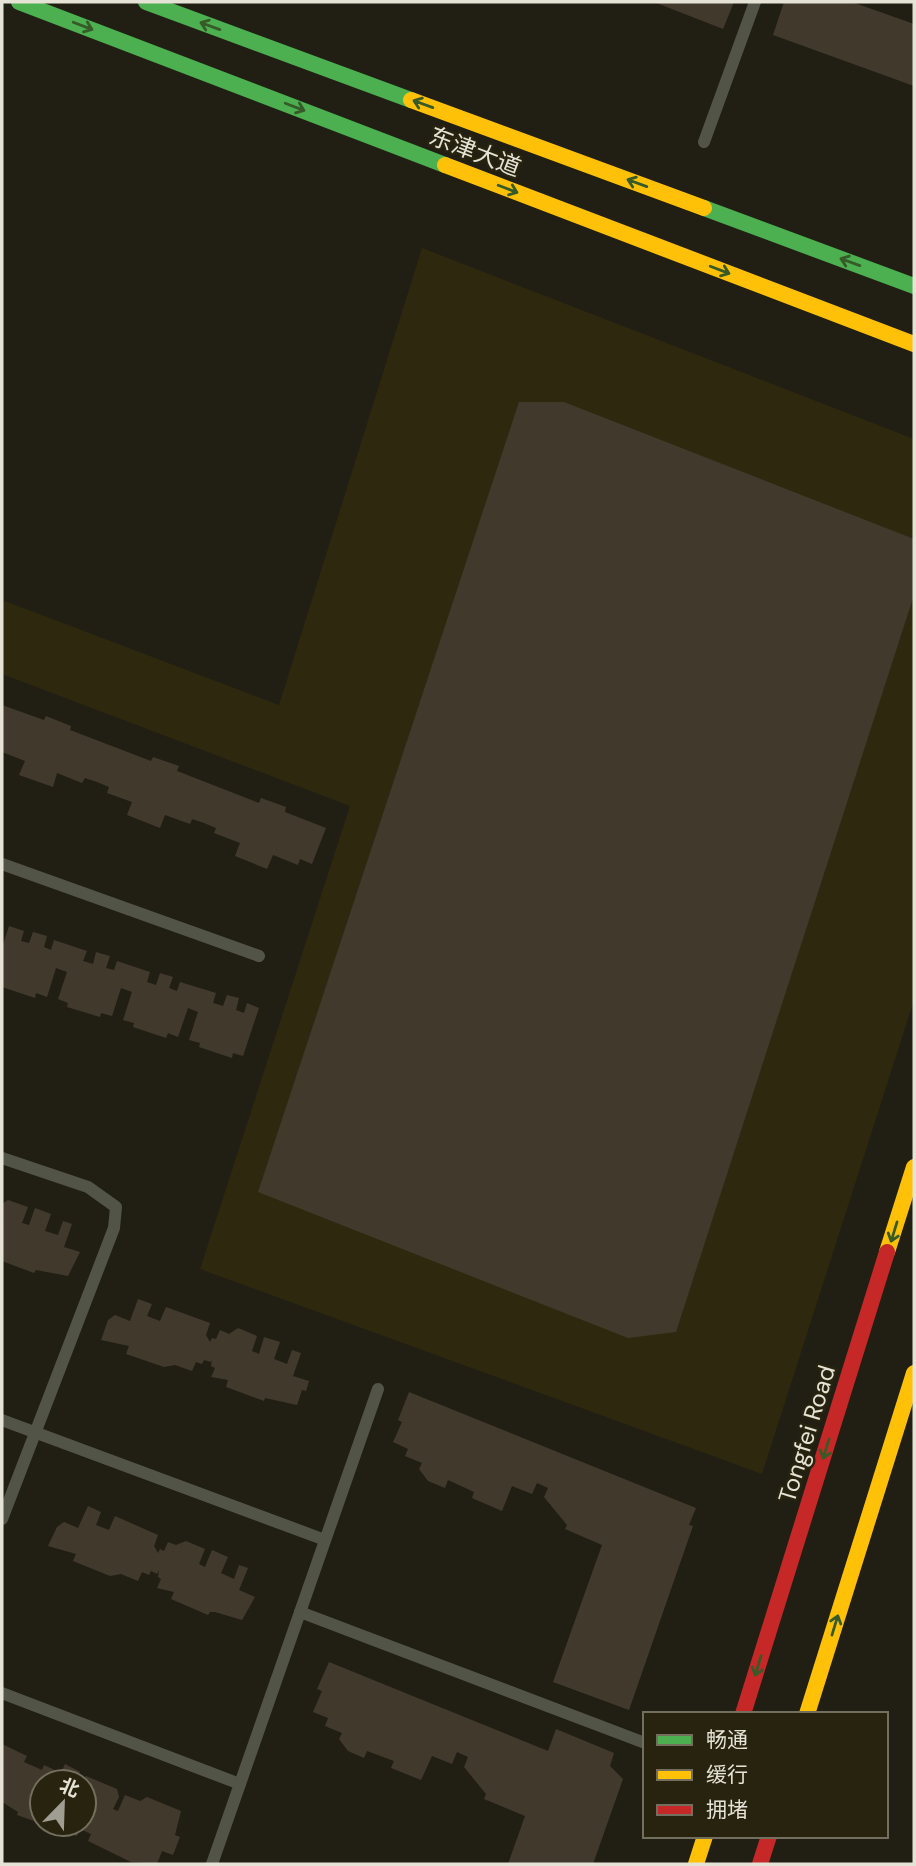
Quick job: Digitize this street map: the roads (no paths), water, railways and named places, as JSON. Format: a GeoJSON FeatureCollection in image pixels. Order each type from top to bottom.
{"type":"FeatureCollection","features":[{"type":"Feature","properties":{"kind":"main road","name":"东津大道"},"geometry":{"type":"LineString","coordinates":[[19,2],[914,344]]}},
{"type":"Feature","properties":{"kind":"main road","name":"东津大道"},"geometry":{"type":"LineString","coordinates":[[146,2],[914,286]]}},
{"type":"Feature","properties":{"kind":"main road","name":"Tongfei Road"},"geometry":{"type":"LineString","coordinates":[[744,1712],[914,1167]]}},
{"type":"Feature","properties":{"kind":"main road"},"geometry":{"type":"LineString","coordinates":[[808,1712],[914,1373]]}},
{"type":"Feature","properties":{"kind":"main road"},"geometry":{"type":"LineString","coordinates":[[696,1864],[704,1838]]}},
{"type":"Feature","properties":{"kind":"main road"},"geometry":{"type":"LineString","coordinates":[[760,1864],[768,1838]]}},
{"type":"Feature","properties":{"kind":"lane"},"geometry":{"type":"LineString","coordinates":[[704,142],[755,2]]}},
{"type":"Feature","properties":{"kind":"lane"},"geometry":{"type":"LineString","coordinates":[[2,864],[259,956]]}},
{"type":"Feature","properties":{"kind":"lane"},"geometry":{"type":"LineString","coordinates":[[2,1158],[88,1187],[116,1207],[114,1228],[2,1519]]}},
{"type":"Feature","properties":{"kind":"lane"},"geometry":{"type":"LineString","coordinates":[[212,1864],[378,1390]]}},
{"type":"Feature","properties":{"kind":"lane"},"geometry":{"type":"LineString","coordinates":[[2,1420],[325,1540]]}},
{"type":"Feature","properties":{"kind":"lane"},"geometry":{"type":"LineString","coordinates":[[300,1612],[643,1743]]}},
{"type":"Feature","properties":{"kind":"lane"},"geometry":{"type":"LineString","coordinates":[[2,1693],[240,1784]]}}]}
